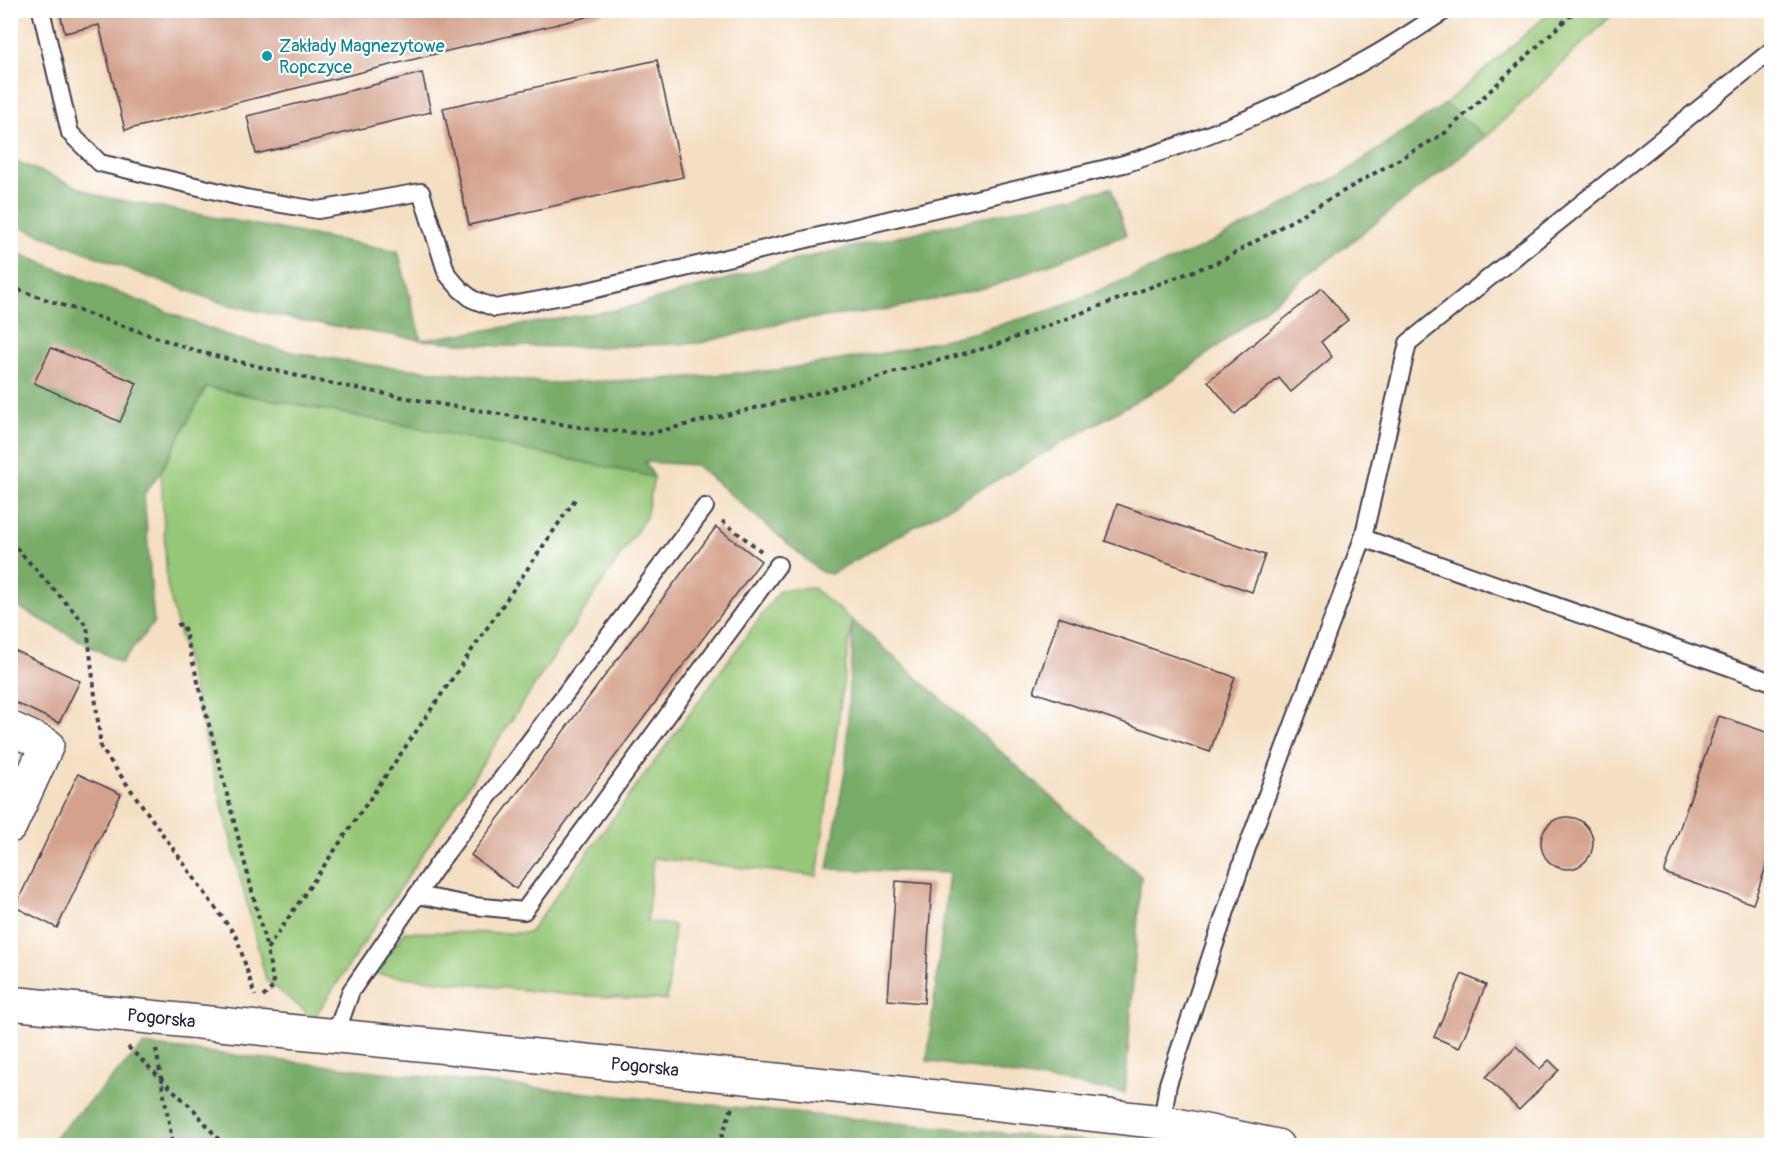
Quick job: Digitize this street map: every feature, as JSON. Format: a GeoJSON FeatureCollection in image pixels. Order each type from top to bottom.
{"type":"FeatureCollection","features":[{"type":"Feature","properties":{"kind":"street"},"geometry":{"type":"LineString","coordinates":[[10,728],[47,745],[10,826]]}},
{"type":"Feature","properties":{"kind":"street","name":"Pogorska"},"geometry":{"type":"LineString","coordinates":[[10,1003],[745,1077],[1162,1122],[1276,1146]]}},
{"type":"Feature","properties":{"kind":"lane"},"geometry":{"type":"LineString","coordinates":[[42,10],[70,134],[100,163],[245,198],[318,210],[421,192],[447,274],[472,299],[495,308],[579,293],[1124,164],[1178,147],[1267,111],[1364,62],[1446,10]]}},
{"type":"Feature","properties":{"kind":"lane"},"geometry":{"type":"LineString","coordinates":[[1162,1122],[1168,1084],[1247,848],[1363,538],[1408,343],[1772,50]]}},
{"type":"Feature","properties":{"kind":"lane"},"geometry":{"type":"LineString","coordinates":[[335,1036],[351,991],[448,850],[705,507]]}},
{"type":"Feature","properties":{"kind":"lane"},"geometry":{"type":"LineString","coordinates":[[1363,538],[1772,682]]}},
{"type":"Feature","properties":{"kind":"lane"},"geometry":{"type":"LineString","coordinates":[[417,895],[474,906],[524,910],[778,565]]}},
{"type":"Feature","properties":{"kind":"path"},"geometry":{"type":"LineString","coordinates":[[10,287],[199,352],[318,381],[438,404],[591,429],[648,434],[806,396],[993,346],[1223,260],[1445,133],[1576,10]]}},
{"type":"Feature","properties":{"kind":"path"},"geometry":{"type":"LineString","coordinates":[[267,949],[576,498]]}},
{"type":"Feature","properties":{"kind":"path"},"geometry":{"type":"LineString","coordinates":[[705,507],[778,565]]}},
{"type":"Feature","properties":{"kind":"path"},"geometry":{"type":"LineString","coordinates":[[10,541],[87,626],[101,748],[237,938],[257,1004],[274,986],[267,949],[183,624],[177,625]]}},
{"type":"Feature","properties":{"kind":"path"},"geometry":{"type":"LineString","coordinates":[[123,1042],[195,1111],[224,1146]]}},
{"type":"Feature","properties":{"kind":"path"},"geometry":{"type":"LineString","coordinates":[[718,1146],[745,1077]]}},
{"type":"Feature","properties":{"kind":"path"},"geometry":{"type":"LineString","coordinates":[[161,1079],[173,1146]]}},
{"type":"Feature","properties":{"kind":"green space"},"geometry":{"type":"Polygon","coordinates":[[[1552,11],[1616,11],[1486,137],[1445,104],[1552,11]]]}},
{"type":"Feature","properties":{"kind":"green space"},"geometry":{"type":"Polygon","coordinates":[[[1445,104],[1486,137],[1175,379],[831,574],[821,572],[696,465],[645,462],[654,477],[430,430],[206,387],[161,471],[144,494],[154,623],[121,663],[11,603],[10,250],[234,338],[297,353],[372,365],[551,383],[663,379],[778,370],[890,352],[976,332],[1054,309],[1201,248],[1339,176],[1445,104]]]}},
{"type":"Feature","properties":{"kind":"green space"},"geometry":{"type":"Polygon","coordinates":[[[11,159],[99,196],[398,251],[421,340],[298,320],[225,304],[11,223],[11,159]]]}},
{"type":"Feature","properties":{"kind":"green space"},"geometry":{"type":"Polygon","coordinates":[[[1111,188],[1126,235],[993,286],[890,309],[786,322],[700,343],[602,347],[498,346],[421,340],[622,309],[791,261],[1111,188]]]}},
{"type":"Feature","properties":{"kind":"green space"},"geometry":{"type":"Polygon","coordinates":[[[206,387],[430,430],[654,477],[646,517],[314,1018],[266,980],[167,585],[161,472],[206,387]]]}},
{"type":"Feature","properties":{"kind":"green space"},"geometry":{"type":"Polygon","coordinates":[[[813,588],[852,620],[817,876],[653,858],[647,922],[674,925],[667,1000],[572,995],[374,974],[405,932],[529,933],[780,590],[813,588]]]}},
{"type":"Feature","properties":{"kind":"green space"},"geometry":{"type":"Polygon","coordinates":[[[852,620],[1141,876],[1125,1093],[927,1061],[949,873],[828,869],[846,765],[852,620]]]}},
{"type":"Feature","properties":{"kind":"green space"},"geometry":{"type":"Polygon","coordinates":[[[144,1045],[454,1080],[1126,1145],[47,1145],[144,1045]]]}},
{"type":"Feature","properties":{"kind":"building","name":"Zakłady Magnezytowe Ropczyce"},"geometry":{"type":"Polygon","coordinates":[[[59,10],[611,11],[125,130],[99,25],[65,33],[59,10]]]}},
{"type":"Feature","properties":{"kind":"building"},"geometry":{"type":"Polygon","coordinates":[[[657,60],[683,177],[469,225],[443,108],[657,60]]]}},
{"type":"Feature","properties":{"kind":"building"},"geometry":{"type":"Polygon","coordinates":[[[422,73],[431,112],[256,154],[247,116],[422,73]]]}},
{"type":"Feature","properties":{"kind":"building"},"geometry":{"type":"Polygon","coordinates":[[[1322,288],[1348,320],[1321,342],[1332,357],[1291,392],[1279,378],[1235,414],[1208,381],[1322,288]]]}},
{"type":"Feature","properties":{"kind":"building"},"geometry":{"type":"Polygon","coordinates":[[[51,348],[137,383],[120,422],[34,383],[51,348]]]}},
{"type":"Feature","properties":{"kind":"building"},"geometry":{"type":"Polygon","coordinates":[[[1117,504],[1265,555],[1252,592],[1105,541],[1117,504]]]}},
{"type":"Feature","properties":{"kind":"building"},"geometry":{"type":"Polygon","coordinates":[[[716,527],[761,561],[516,889],[471,855],[716,527]]]}},
{"type":"Feature","properties":{"kind":"building"},"geometry":{"type":"Polygon","coordinates":[[[1059,617],[1235,677],[1210,752],[1034,692],[1059,617]]]}},
{"type":"Feature","properties":{"kind":"building"},"geometry":{"type":"Polygon","coordinates":[[[10,648],[80,681],[59,723],[10,700],[10,648]]]}},
{"type":"Feature","properties":{"kind":"building"},"geometry":{"type":"Polygon","coordinates":[[[1719,716],[1772,734],[1772,850],[1753,904],[1664,873],[1719,716]]]}},
{"type":"Feature","properties":{"kind":"building"},"geometry":{"type":"Polygon","coordinates":[[[78,774],[121,794],[57,928],[15,907],[78,774]]]}},
{"type":"Feature","properties":{"kind":"building"},"geometry":{"type":"Polygon","coordinates":[[[1567,817],[1581,821],[1589,829],[1593,843],[1589,857],[1581,865],[1567,869],[1553,865],[1545,857],[1541,843],[1545,829],[1553,821],[1567,817]]]}},
{"type":"Feature","properties":{"kind":"building"},"geometry":{"type":"Polygon","coordinates":[[[896,881],[932,884],[924,1003],[888,1000],[896,881]]]}},
{"type":"Feature","properties":{"kind":"building"},"geometry":{"type":"Polygon","coordinates":[[[1462,974],[1486,985],[1459,1048],[1434,1037],[1462,974]]]}},
{"type":"Feature","properties":{"kind":"building"},"geometry":{"type":"Polygon","coordinates":[[[1516,1046],[1540,1069],[1549,1060],[1559,1070],[1519,1110],[1486,1077],[1516,1046]]]}},
{"type":"Feature","properties":{"kind":"place","name":"Zakłady Magnezytowe Ropczyce"},"geometry":{"type":"Point","coordinates":[267,56]}}]}
